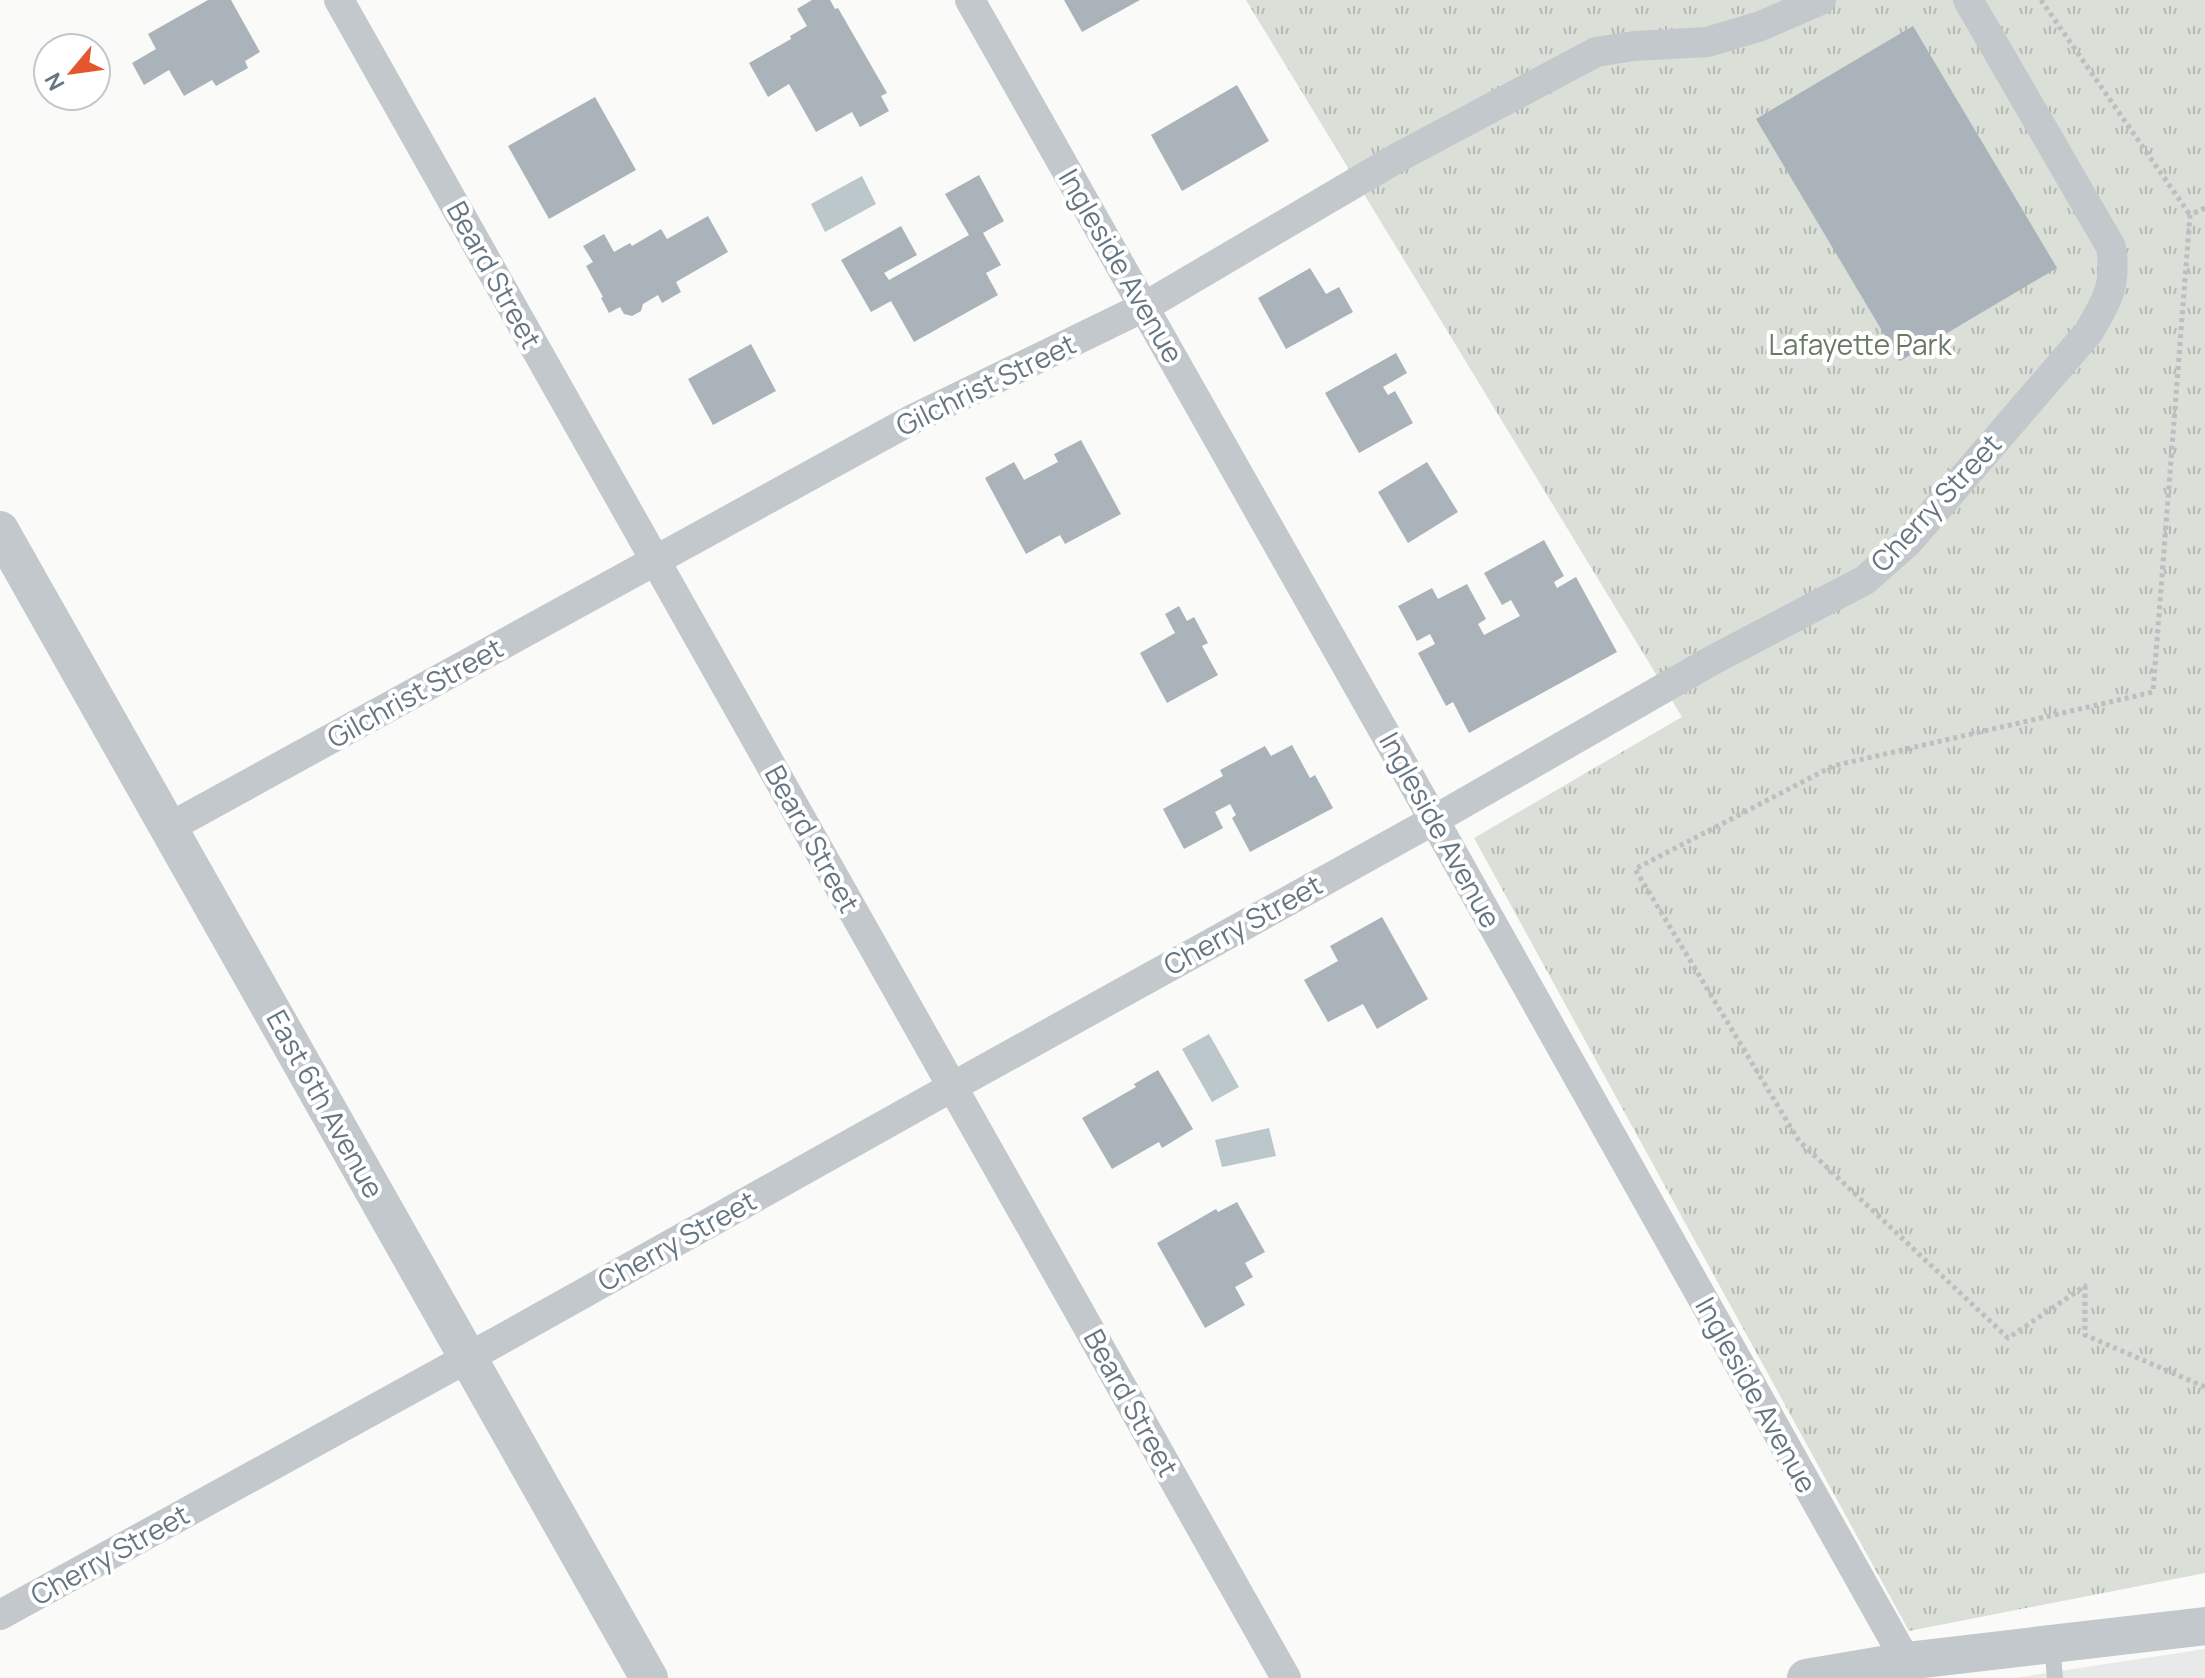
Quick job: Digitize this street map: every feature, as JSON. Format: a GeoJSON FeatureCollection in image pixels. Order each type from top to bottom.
{"type":"FeatureCollection","features":[{"type":"Feature","properties":{"kind":"street","name":"Beard Street"},"geometry":{"type":"LineString","coordinates":[[339,0],[1286,1678]]}},
{"type":"Feature","properties":{"kind":"street","name":"Ingleside Avenue"},"geometry":{"type":"LineString","coordinates":[[970,0],[1911,1667]]}},
{"type":"Feature","properties":{"kind":"street","name":"Gilchrist Street"},"geometry":{"type":"LineString","coordinates":[[170,827],[913,419],[1144,307],[1399,157],[1596,52],[1634,46],[1707,42],[1758,27],[1821,0]]}},
{"type":"Feature","properties":{"kind":"street","name":"Cherry Street"},"geometry":{"type":"LineString","coordinates":[[0,1615],[1434,820],[1711,661],[1865,580],[1909,541],[2088,333],[2107,299],[2114,270],[2111,247],[1968,0]]}},
{"type":"Feature","properties":{"kind":"street","name":"East 6th Avenue"},"geometry":{"type":"LineString","coordinates":[[0,530],[649,1678]]}},
{"type":"Feature","properties":{"kind":"street"},"geometry":{"type":"LineString","coordinates":[[1806,1678],[1911,1667],[2053,1661],[2205,1626]]}},
{"type":"Feature","properties":{"kind":"path"},"geometry":{"type":"LineString","coordinates":[[2041,0],[2190,215],[2153,692],[1833,766],[1635,869],[1799,1141],[2008,1338],[2085,1286],[2085,1335],[2205,1387]]}},
{"type":"Feature","properties":{"kind":"path"},"geometry":{"type":"LineString","coordinates":[[2190,215],[2205,208]]}},
{"type":"Feature","properties":{"kind":"shaded area"},"geometry":{"type":"Polygon","coordinates":[[[862,176],[876,204],[825,232],[811,204],[862,176]]]}},
{"type":"Feature","properties":{"kind":"shaded area"},"geometry":{"type":"Polygon","coordinates":[[[1209,1034],[1239,1087],[1212,1102],[1182,1049],[1209,1034]]]}},
{"type":"Feature","properties":{"kind":"shaded area"},"geometry":{"type":"Polygon","coordinates":[[[1269,1128],[1276,1156],[1222,1167],[1215,1140],[1269,1128]]]}},
{"type":"Feature","properties":{"kind":"shaded area"},"geometry":{"type":"Polygon","coordinates":[[[2205,1649],[2205,1678],[2014,1678],[2205,1649]]]}},
{"type":"Feature","properties":{"kind":"green space","name":"Lafayette Park"},"geometry":{"type":"Polygon","coordinates":[[[1246,0],[2205,0],[2205,1573],[1909,1631],[1474,838],[1682,717],[1246,0]]]}},
{"type":"Feature","properties":{"kind":"building"},"geometry":{"type":"Polygon","coordinates":[[[208,0],[231,0],[260,52],[245,61],[248,68],[216,86],[212,80],[184,96],[169,70],[144,85],[132,63],[156,49],[148,34],[208,0]]]}},
{"type":"Feature","properties":{"kind":"building"},"geometry":{"type":"Polygon","coordinates":[[[812,0],[830,0],[835,9],[838,8],[887,93],[881,96],[889,111],[860,127],[852,112],[816,132],[789,84],[768,97],[749,63],[807,26],[797,9],[812,0]]]}},
{"type":"Feature","properties":{"kind":"building"},"geometry":{"type":"Polygon","coordinates":[[[1064,0],[1140,0],[1082,32],[1064,0]]]}},
{"type":"Feature","properties":{"kind":"building"},"geometry":{"type":"Polygon","coordinates":[[[1913,26],[2057,268],[1900,361],[1756,119],[1913,26]]]}},
{"type":"Feature","properties":{"kind":"building"},"geometry":{"type":"Polygon","coordinates":[[[1237,85],[1269,141],[1182,191],[1151,135],[1237,85]]]}},
{"type":"Feature","properties":{"kind":"building"},"geometry":{"type":"Polygon","coordinates":[[[595,97],[636,170],[549,219],[508,146],[595,97]]]}},
{"type":"Feature","properties":{"kind":"building"},"geometry":{"type":"Polygon","coordinates":[[[979,175],[1004,221],[983,233],[1001,265],[986,273],[998,295],[914,342],[891,301],[871,312],[841,260],[901,226],[917,255],[884,273],[889,280],[969,235],[945,194],[979,175]]]}},
{"type":"Feature","properties":{"kind":"building"},"geometry":{"type":"Polygon","coordinates":[[[708,216],[728,252],[676,282],[681,292],[662,303],[658,295],[643,304],[641,311],[632,316],[624,314],[620,307],[609,313],[586,266],[593,262],[583,246],[604,234],[614,252],[630,243],[632,246],[661,229],[667,239],[708,216]]]}},
{"type":"Feature","properties":{"kind":"building"},"geometry":{"type":"Polygon","coordinates":[[[1310,268],[1326,294],[1339,287],[1353,312],[1286,349],[1258,298],[1310,268]]]}},
{"type":"Feature","properties":{"kind":"building"},"geometry":{"type":"Polygon","coordinates":[[[751,344],[776,391],[713,425],[688,379],[751,344]]]}},
{"type":"Feature","properties":{"kind":"building"},"geometry":{"type":"Polygon","coordinates":[[[1396,353],[1407,373],[1383,387],[1388,395],[1395,391],[1413,423],[1359,453],[1325,393],[1396,353]]]}},
{"type":"Feature","properties":{"kind":"building"},"geometry":{"type":"Polygon","coordinates":[[[1081,440],[1121,514],[1065,544],[1060,535],[1026,554],[985,478],[1014,462],[1024,480],[1058,462],[1054,454],[1081,440]]]}},
{"type":"Feature","properties":{"kind":"building"},"geometry":{"type":"Polygon","coordinates":[[[1427,462],[1458,512],[1408,543],[1378,492],[1427,462]]]}},
{"type":"Feature","properties":{"kind":"building"},"geometry":{"type":"Polygon","coordinates":[[[1544,540],[1564,576],[1554,582],[1557,588],[1576,577],[1617,652],[1469,733],[1453,702],[1446,706],[1418,653],[1435,644],[1430,634],[1417,641],[1398,606],[1432,588],[1438,599],[1467,584],[1486,619],[1478,624],[1484,635],[1520,616],[1511,600],[1502,605],[1484,573],[1544,540]]]}},
{"type":"Feature","properties":{"kind":"building"},"geometry":{"type":"Polygon","coordinates":[[[1179,606],[1187,621],[1194,617],[1208,643],[1202,646],[1218,675],[1167,703],[1140,653],[1175,633],[1165,614],[1179,606]]]}},
{"type":"Feature","properties":{"kind":"building"},"geometry":{"type":"Polygon","coordinates":[[[1292,745],[1310,778],[1315,775],[1333,808],[1250,852],[1232,818],[1236,815],[1230,804],[1215,812],[1223,828],[1184,849],[1163,809],[1223,776],[1220,770],[1265,746],[1271,756],[1292,745]]]}},
{"type":"Feature","properties":{"kind":"building"},"geometry":{"type":"Polygon","coordinates":[[[1382,917],[1428,999],[1377,1029],[1363,1004],[1328,1022],[1304,980],[1338,961],[1330,946],[1382,917]]]}},
{"type":"Feature","properties":{"kind":"building"},"geometry":{"type":"Polygon","coordinates":[[[1158,1070],[1193,1129],[1162,1148],[1159,1142],[1112,1169],[1082,1118],[1136,1087],[1134,1084],[1158,1070]]]}},
{"type":"Feature","properties":{"kind":"building"},"geometry":{"type":"Polygon","coordinates":[[[1237,1202],[1265,1252],[1245,1263],[1253,1277],[1235,1287],[1245,1305],[1205,1328],[1157,1243],[1216,1209],[1218,1212],[1237,1202]]]}}]}
